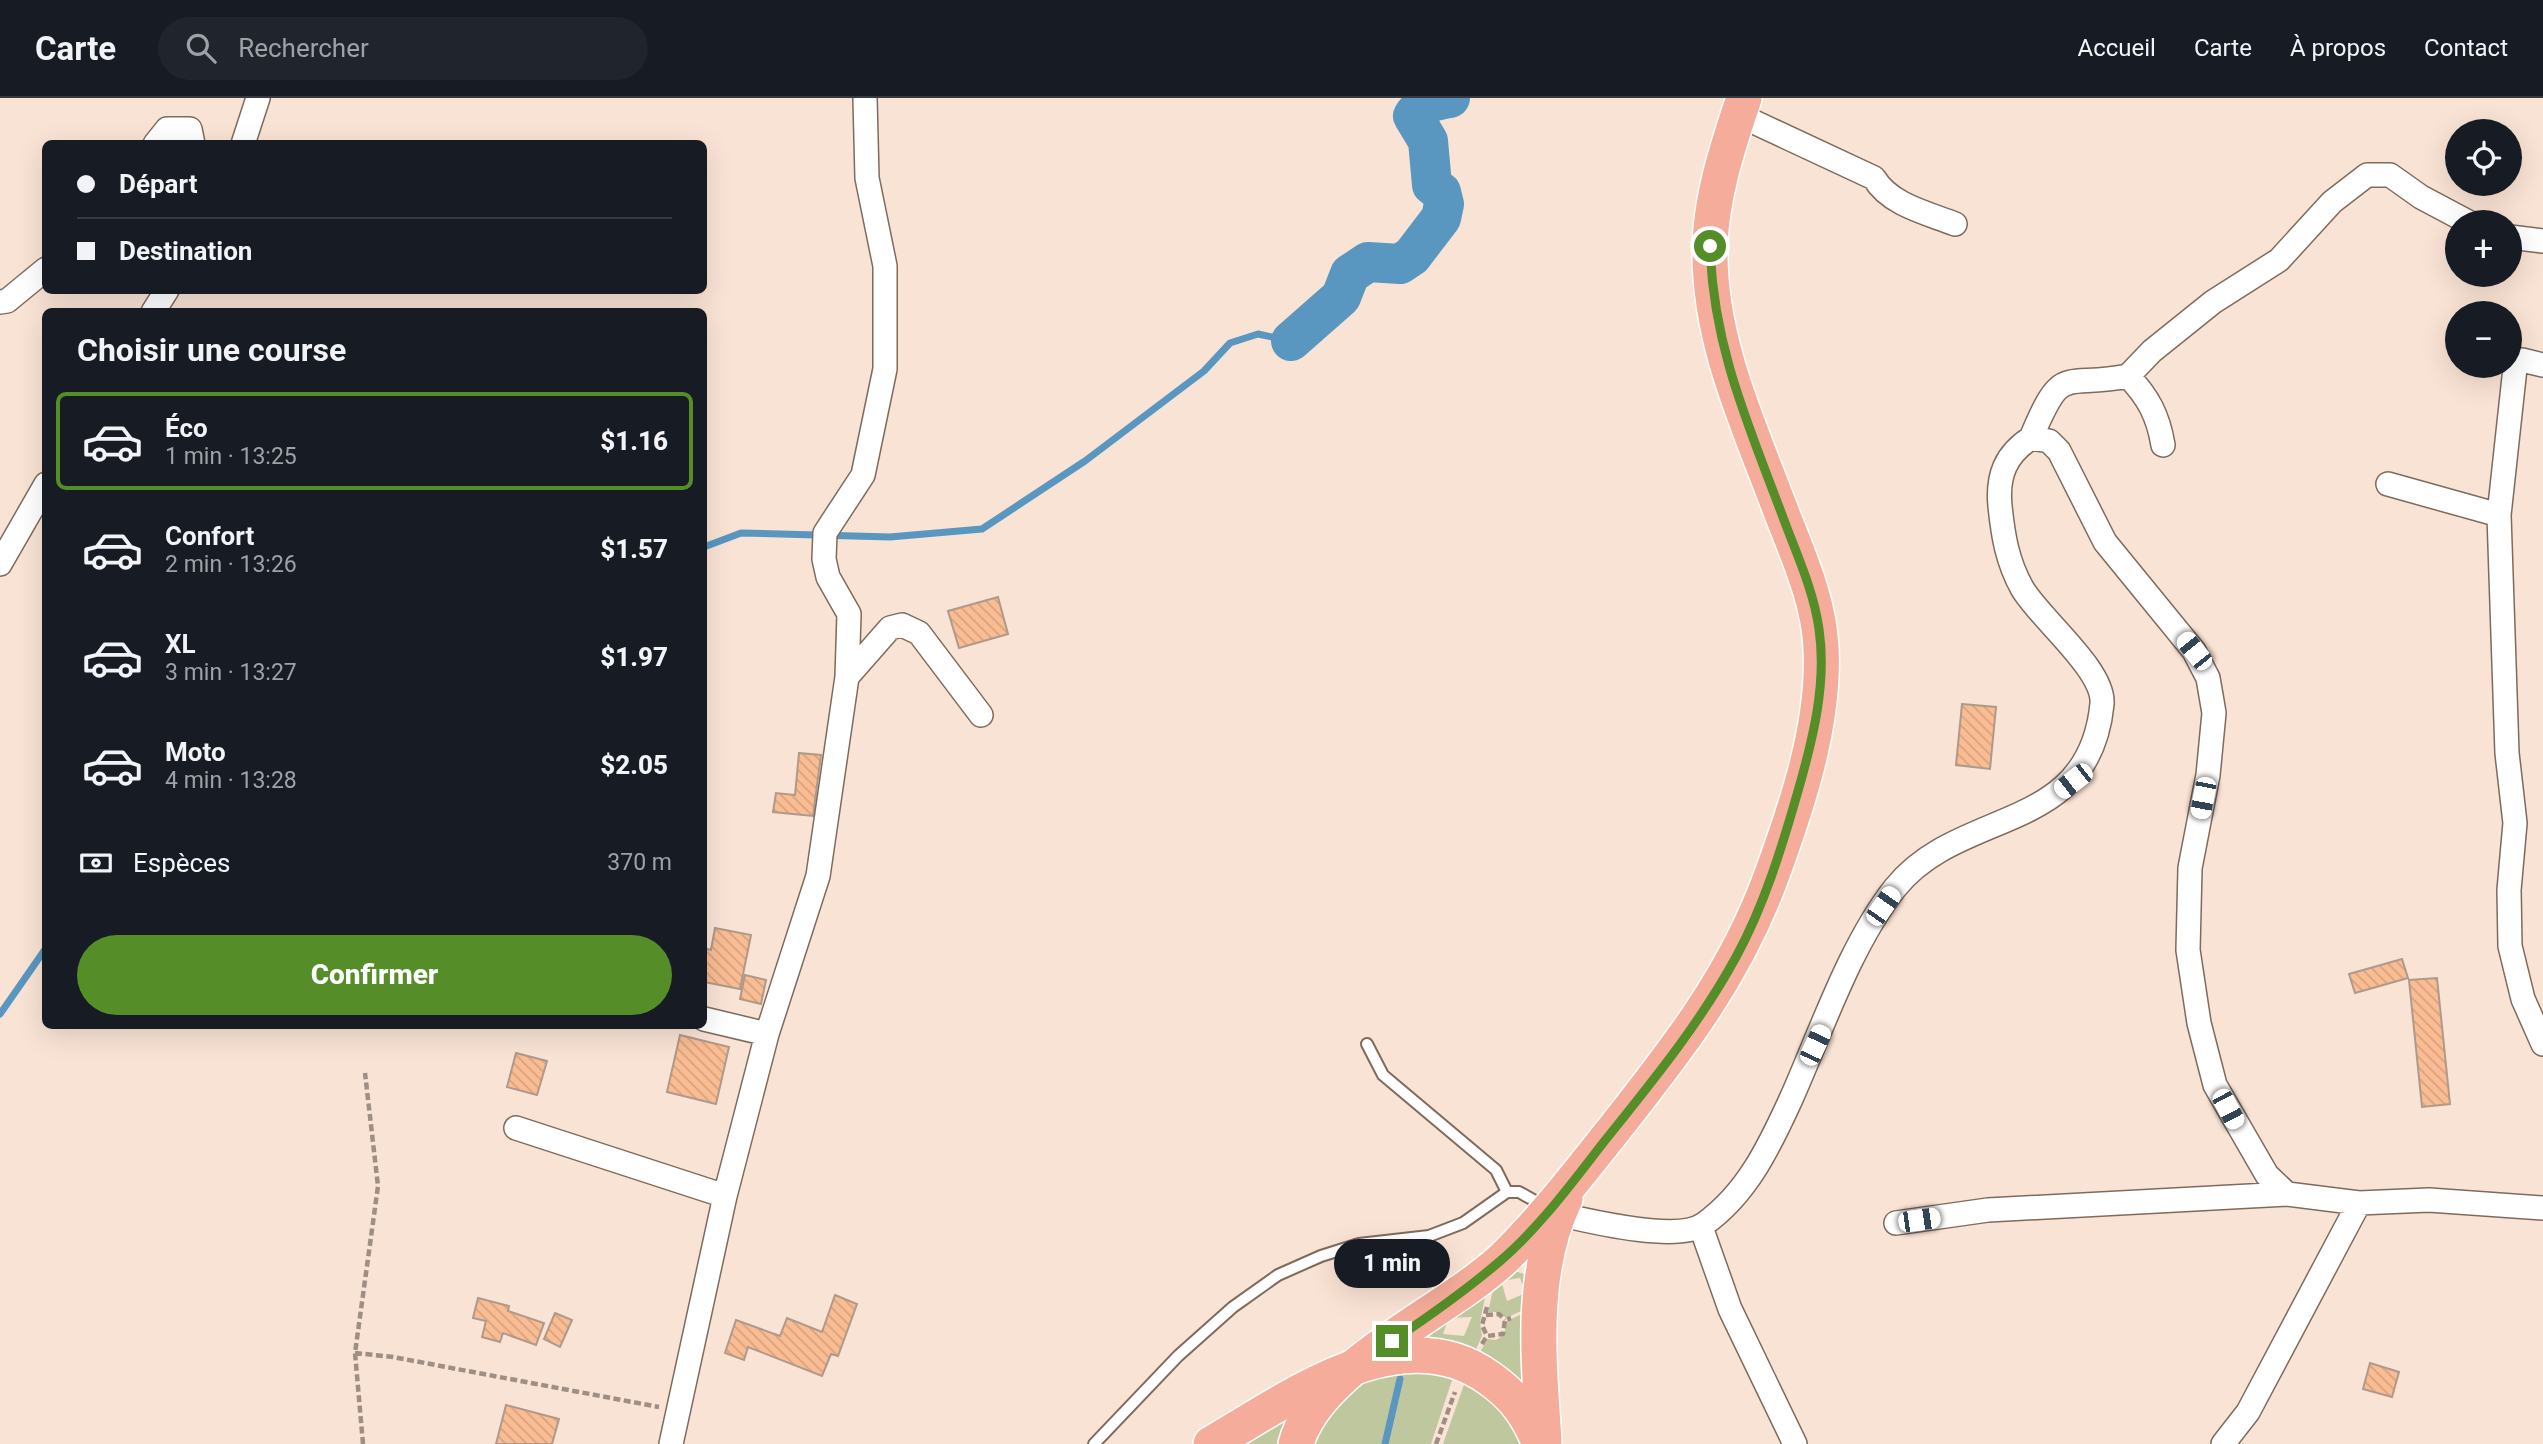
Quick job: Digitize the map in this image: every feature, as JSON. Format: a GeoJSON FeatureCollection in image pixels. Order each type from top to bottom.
{"type":"FeatureCollection","features":[{"type":"Feature","properties":{"kind":"main road"},"geometry":{"type":"LineString","coordinates":[[1211,1444],[1289,1399],[1350,1370],[1433,1313],[1500,1262],[1554,1212],[1575,1178],[1691,1031],[1737,955],[1771,877],[1812,743],[1820,685],[1819,626],[1801,564],[1732,383],[1714,306],[1710,246],[1717,196],[1742,106]]}},
{"type":"Feature","properties":{"kind":"main road"},"geometry":{"type":"LineString","coordinates":[[1542,1444],[1537,1334],[1539,1304],[1554,1212]]}},
{"type":"Feature","properties":{"kind":"main road"},"geometry":{"type":"LineString","coordinates":[[1296,1444],[1311,1409],[1350,1370],[1398,1356],[1426,1353],[1465,1363],[1516,1400],[1529,1416],[1542,1444]]}},
{"type":"Feature","properties":{"kind":"street"},"geometry":{"type":"LineString","coordinates":[[244,140],[257,98]]}},
{"type":"Feature","properties":{"kind":"street"},"geometry":{"type":"LineString","coordinates":[[671,1444],[725,1196],[767,1034],[818,876],[846,677],[849,614],[828,577],[824,559],[825,533],[863,475],[886,369],[886,266],[866,178],[865,98]]}},
{"type":"Feature","properties":{"kind":"street"},"geometry":{"type":"LineString","coordinates":[[1742,106],[1874,178],[1881,190],[1898,201],[1955,224]]}},
{"type":"Feature","properties":{"kind":"street"},"geometry":{"type":"LineString","coordinates":[[158,140],[167,128],[190,128],[192,140]]}},
{"type":"Feature","properties":{"kind":"street"},"geometry":{"type":"LineString","coordinates":[[1554,1212],[1614,1227],[1664,1231],[1701,1227],[1725,1207],[1750,1178],[1772,1140],[1869,926],[1897,886],[1929,856],[2049,800],[2073,781],[2090,756],[2102,701],[2096,680],[2022,589],[2005,550],[1999,494],[2003,469],[2013,449],[2031,438],[2046,403],[2060,383],[2128,376],[2152,351],[2213,302],[2279,260],[2332,202],[2367,175],[2390,175],[2445,210]]}},
{"type":"Feature","properties":{"kind":"street"},"geometry":{"type":"LineString","coordinates":[[2522,238],[2543,241]]}},
{"type":"Feature","properties":{"kind":"street"},"geometry":{"type":"LineString","coordinates":[[0,302],[6,301],[42,272]]}},
{"type":"Feature","properties":{"kind":"street"},"geometry":{"type":"LineString","coordinates":[[2543,365],[2522,360],[2515,368],[2499,515],[2507,753],[2515,823],[2509,890],[2510,946],[2523,999],[2543,1044]]}},
{"type":"Feature","properties":{"kind":"street"},"geometry":{"type":"LineString","coordinates":[[2128,376],[2149,399],[2160,425],[2163,444]]}},
{"type":"Feature","properties":{"kind":"street"},"geometry":{"type":"LineString","coordinates":[[2031,438],[2049,441],[2059,451],[2105,542],[2194,651],[2207,678],[2214,713],[2208,775],[2190,868],[2188,950],[2199,1023],[2215,1085],[2267,1175],[2287,1194]]}},
{"type":"Feature","properties":{"kind":"street"},"geometry":{"type":"LineString","coordinates":[[2388,484],[2499,515]]}},
{"type":"Feature","properties":{"kind":"street"},"geometry":{"type":"LineString","coordinates":[[0,564],[42,491]]}},
{"type":"Feature","properties":{"kind":"street"},"geometry":{"type":"LineString","coordinates":[[846,677],[890,628],[902,625],[919,633],[981,715]]}},
{"type":"Feature","properties":{"kind":"street"},"geometry":{"type":"LineString","coordinates":[[707,1020],[767,1034]]}},
{"type":"Feature","properties":{"kind":"street"},"geometry":{"type":"LineString","coordinates":[[516,1128],[725,1196]]}},
{"type":"Feature","properties":{"kind":"street"},"geometry":{"type":"LineString","coordinates":[[1896,1223],[1988,1210],[2287,1194],[2359,1203],[2429,1200],[2543,1208]]}},
{"type":"Feature","properties":{"kind":"street"},"geometry":{"type":"LineString","coordinates":[[2223,1444],[2248,1412],[2359,1203]]}},
{"type":"Feature","properties":{"kind":"street"},"geometry":{"type":"LineString","coordinates":[[1701,1227],[1730,1309],[1794,1444]]}},
{"type":"Feature","properties":{"kind":"lane"},"geometry":{"type":"LineString","coordinates":[[1367,1044],[1382,1075],[1496,1170],[1507,1192]]}},
{"type":"Feature","properties":{"kind":"lane"},"geometry":{"type":"LineString","coordinates":[[1094,1444],[1188,1348],[1233,1307],[1278,1275],[1321,1255],[1359,1244],[1429,1236],[1463,1223],[1507,1192],[1519,1192],[1554,1212]]}},
{"type":"Feature","properties":{"kind":"path"},"geometry":{"type":"LineString","coordinates":[[363,1444],[355,1353],[378,1186],[365,1073]]}},
{"type":"Feature","properties":{"kind":"path"},"geometry":{"type":"LineString","coordinates":[[1505,1320],[1539,1304]]}},
{"type":"Feature","properties":{"kind":"path"},"geometry":{"type":"LineString","coordinates":[[1485,1316],[1499,1314],[1505,1320]]}},
{"type":"Feature","properties":{"kind":"path"},"geometry":{"type":"LineString","coordinates":[[1436,1444],[1465,1363],[1475,1357],[1487,1336],[1493,1338],[1503,1334],[1505,1320]]}},
{"type":"Feature","properties":{"kind":"path"},"geometry":{"type":"LineString","coordinates":[[355,1353],[393,1357],[677,1410]]}},
{"type":"Feature","properties":{"kind":"green space"},"geometry":{"type":"Polygon","coordinates":[[[1506,1268],[1533,1277],[1530,1307],[1506,1318],[1499,1312],[1488,1312],[1496,1277],[1502,1284],[1507,1301],[1526,1293],[1520,1278],[1502,1281],[1506,1268]]]}},
{"type":"Feature","properties":{"kind":"green space"},"geometry":{"type":"Polygon","coordinates":[[[1488,1283],[1480,1322],[1482,1336],[1473,1356],[1406,1343],[1448,1320],[1443,1334],[1464,1336],[1472,1317],[1449,1318],[1488,1283]]]}},
{"type":"Feature","properties":{"kind":"green space"},"geometry":{"type":"Polygon","coordinates":[[[1530,1310],[1533,1404],[1477,1357],[1488,1339],[1496,1340],[1504,1335],[1507,1321],[1530,1310]]]}},
{"type":"Feature","properties":{"kind":"green space"},"geometry":{"type":"Polygon","coordinates":[[[1387,1369],[1455,1371],[1431,1444],[1306,1444],[1345,1392],[1387,1369]]]}},
{"type":"Feature","properties":{"kind":"green space"},"geometry":{"type":"Polygon","coordinates":[[[1467,1376],[1481,1383],[1531,1444],[1443,1444],[1467,1376]]]}},
{"type":"Feature","properties":{"kind":"green space"},"geometry":{"type":"Polygon","coordinates":[[[1295,1412],[1282,1444],[1234,1444],[1295,1412]]]}},
{"type":"Feature","properties":{"kind":"building"},"geometry":{"type":"Polygon","coordinates":[[[998,597],[1008,634],[959,648],[948,611],[998,597]]]}},
{"type":"Feature","properties":{"kind":"building"},"geometry":{"type":"Polygon","coordinates":[[[1962,704],[1996,707],[1990,769],[1956,765],[1962,704]]]}},
{"type":"Feature","properties":{"kind":"building"},"geometry":{"type":"Polygon","coordinates":[[[799,753],[821,755],[813,816],[773,812],[776,793],[795,795],[799,753]]]}},
{"type":"Feature","properties":{"kind":"building"},"geometry":{"type":"Polygon","coordinates":[[[715,928],[751,935],[740,989],[707,983],[707,949],[711,950],[715,928]]]}},
{"type":"Feature","properties":{"kind":"building"},"geometry":{"type":"Polygon","coordinates":[[[2402,959],[2408,978],[2355,993],[2349,974],[2402,959]]]}},
{"type":"Feature","properties":{"kind":"building"},"geometry":{"type":"Polygon","coordinates":[[[745,975],[766,980],[761,1004],[740,999],[745,975]]]}},
{"type":"Feature","properties":{"kind":"building"},"geometry":{"type":"Polygon","coordinates":[[[2437,978],[2450,1104],[2422,1107],[2409,980],[2437,978]]]}},
{"type":"Feature","properties":{"kind":"building"},"geometry":{"type":"Polygon","coordinates":[[[680,1035],[729,1047],[716,1104],[667,1092],[680,1035]]]}},
{"type":"Feature","properties":{"kind":"building"},"geometry":{"type":"Polygon","coordinates":[[[516,1053],[547,1061],[537,1095],[507,1087],[516,1053]]]}},
{"type":"Feature","properties":{"kind":"building"},"geometry":{"type":"Polygon","coordinates":[[[835,1295],[857,1304],[838,1356],[831,1354],[822,1376],[748,1347],[744,1360],[725,1353],[736,1320],[780,1336],[787,1318],[822,1332],[835,1295]]]}},
{"type":"Feature","properties":{"kind":"building"},"geometry":{"type":"Polygon","coordinates":[[[478,1298],[509,1306],[508,1311],[544,1323],[536,1345],[503,1333],[500,1342],[482,1337],[486,1321],[473,1318],[478,1298]]]}},
{"type":"Feature","properties":{"kind":"building"},"geometry":{"type":"Polygon","coordinates":[[[555,1313],[572,1320],[560,1347],[544,1339],[555,1313]]]}},
{"type":"Feature","properties":{"kind":"building"},"geometry":{"type":"Polygon","coordinates":[[[2370,1363],[2399,1372],[2392,1397],[2363,1389],[2370,1363]]]}},
{"type":"Feature","properties":{"kind":"building"},"geometry":{"type":"Polygon","coordinates":[[[506,1405],[559,1419],[552,1444],[496,1444],[506,1405]]]}},
{"type":"Feature","properties":{"kind":"waterway"},"geometry":{"type":"LineString","coordinates":[[1291,341],[1341,297],[1350,274],[1368,262],[1400,264],[1412,256],[1441,218],[1444,204],[1441,192],[1432,185],[1428,141],[1413,116],[1434,101],[1450,98]]}},
{"type":"Feature","properties":{"kind":"waterway"},"geometry":{"type":"LineString","coordinates":[[707,546],[741,533],[890,537],[982,529],[1085,461],[1204,371],[1230,343],[1258,334],[1291,341]]}},
{"type":"Feature","properties":{"kind":"waterway"},"geometry":{"type":"LineString","coordinates":[[0,1014],[42,954]]}},
{"type":"Feature","properties":{"kind":"waterway"},"geometry":{"type":"LineString","coordinates":[[1385,1444],[1400,1379]]}},
{"type":"Feature","properties":{"kind":"route"},"geometry":{"type":"LineString","coordinates":[[1392,1341],[1500,1262],[1550,1209],[1691,1031],[1737,955],[1771,877],[1812,743],[1820,685],[1819,626],[1801,564],[1732,383],[1714,306],[1710,246]]}}]}
